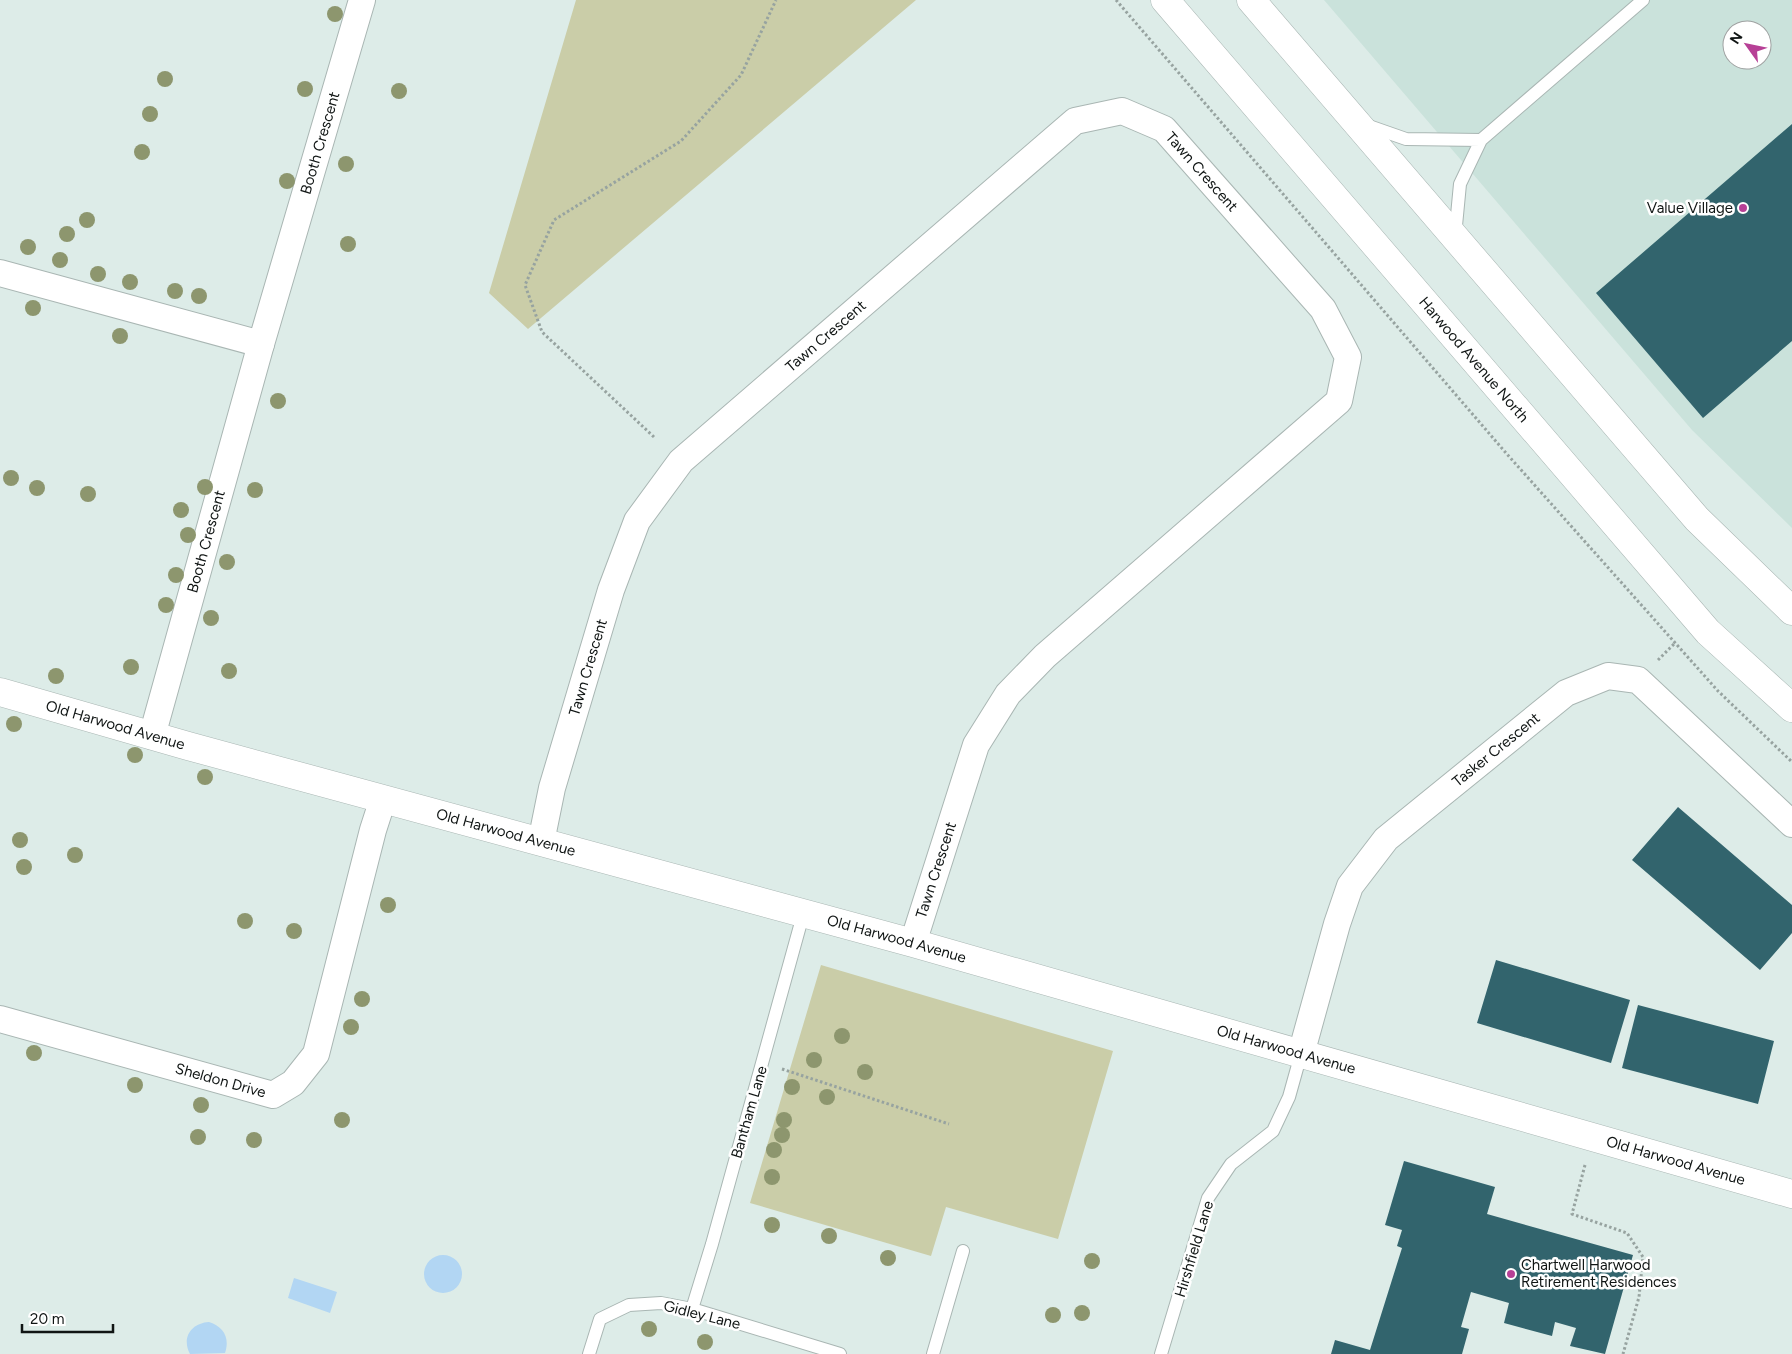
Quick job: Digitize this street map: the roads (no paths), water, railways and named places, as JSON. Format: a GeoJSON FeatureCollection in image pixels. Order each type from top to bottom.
{"type":"FeatureCollection","features":[{"type":"Feature","properties":{"kind":"street","name":"Booth Crescent"},"geometry":{"type":"LineString","coordinates":[[152,736],[165,696],[261,344],[362,0]]}},
{"type":"Feature","properties":{"kind":"street","name":"Harwood Avenue North"},"geometry":{"type":"LineString","coordinates":[[1165,0],[1708,632],[1792,708]]}},
{"type":"Feature","properties":{"kind":"street"},"geometry":{"type":"LineString","coordinates":[[1251,0],[1696,519],[1792,611]]}},
{"type":"Feature","properties":{"kind":"street","name":"Tawn Crescent"},"geometry":{"type":"LineString","coordinates":[[541,842],[552,788],[611,590],[637,521],[681,461],[1075,121],[1122,111],[1164,129],[1323,309],[1348,357],[1339,401],[1045,656],[1008,694],[976,745],[913,943]]}},
{"type":"Feature","properties":{"kind":"street"},"geometry":{"type":"LineString","coordinates":[[0,273],[261,344]]}},
{"type":"Feature","properties":{"kind":"street","name":"Tasker Crescent"},"geometry":{"type":"LineString","coordinates":[[1301,1054],[1337,924],[1350,886],[1386,839],[1566,693],[1608,676],[1638,680],[1792,824]]}},
{"type":"Feature","properties":{"kind":"street","name":"Old Harwood Avenue"},"geometry":{"type":"LineString","coordinates":[[0,692],[152,736],[913,943],[1301,1054],[1791,1189]]}},
{"type":"Feature","properties":{"kind":"street","name":"Sheldon Drive"},"geometry":{"type":"LineString","coordinates":[[0,1019],[273,1095],[293,1083],[316,1054],[373,830],[383,799]]}},
{"type":"Feature","properties":{"kind":"lane"},"geometry":{"type":"LineString","coordinates":[[1455,238],[1460,184],[1481,140],[1643,0]]}},
{"type":"Feature","properties":{"kind":"lane"},"geometry":{"type":"LineString","coordinates":[[1354,120],[1406,139],[1481,140]]}},
{"type":"Feature","properties":{"kind":"lane","name":"Bantham Lane"},"geometry":{"type":"LineString","coordinates":[[692,1309],[763,1062],[803,914]]}},
{"type":"Feature","properties":{"kind":"lane","name":"Hirshfield Lane"},"geometry":{"type":"LineString","coordinates":[[1161,1354],[1208,1198],[1231,1164],[1273,1132],[1289,1098],[1301,1054]]}},
{"type":"Feature","properties":{"kind":"lane"},"geometry":{"type":"LineString","coordinates":[[933,1354],[963,1251]]}},
{"type":"Feature","properties":{"kind":"lane","name":"Gidley Lane"},"geometry":{"type":"LineString","coordinates":[[589,1354],[600,1319],[629,1305],[660,1303],[692,1309],[840,1354]]}},
{"type":"Feature","properties":{"kind":"water"},"geometry":{"type":"Polygon","coordinates":[[[443,1255],[456,1261],[462,1274],[456,1287],[443,1293],[430,1287],[424,1274],[430,1261],[443,1255]]]}},
{"type":"Feature","properties":{"kind":"water"},"geometry":{"type":"Polygon","coordinates":[[[294,1278],[337,1292],[330,1313],[288,1298],[294,1278]]]}},
{"type":"Feature","properties":{"kind":"water"},"geometry":{"type":"Polygon","coordinates":[[[209,1322],[222,1330],[227,1343],[225,1353],[190,1354],[187,1342],[190,1332],[198,1325],[209,1322]]]}},
{"type":"Feature","properties":{"kind":"place","name":"Value Village"},"geometry":{"type":"Point","coordinates":[1743,208]}},
{"type":"Feature","properties":{"kind":"place","name":"Chartwell Harwood Retirement Residences"},"geometry":{"type":"Point","coordinates":[1511,1274]}}]}
